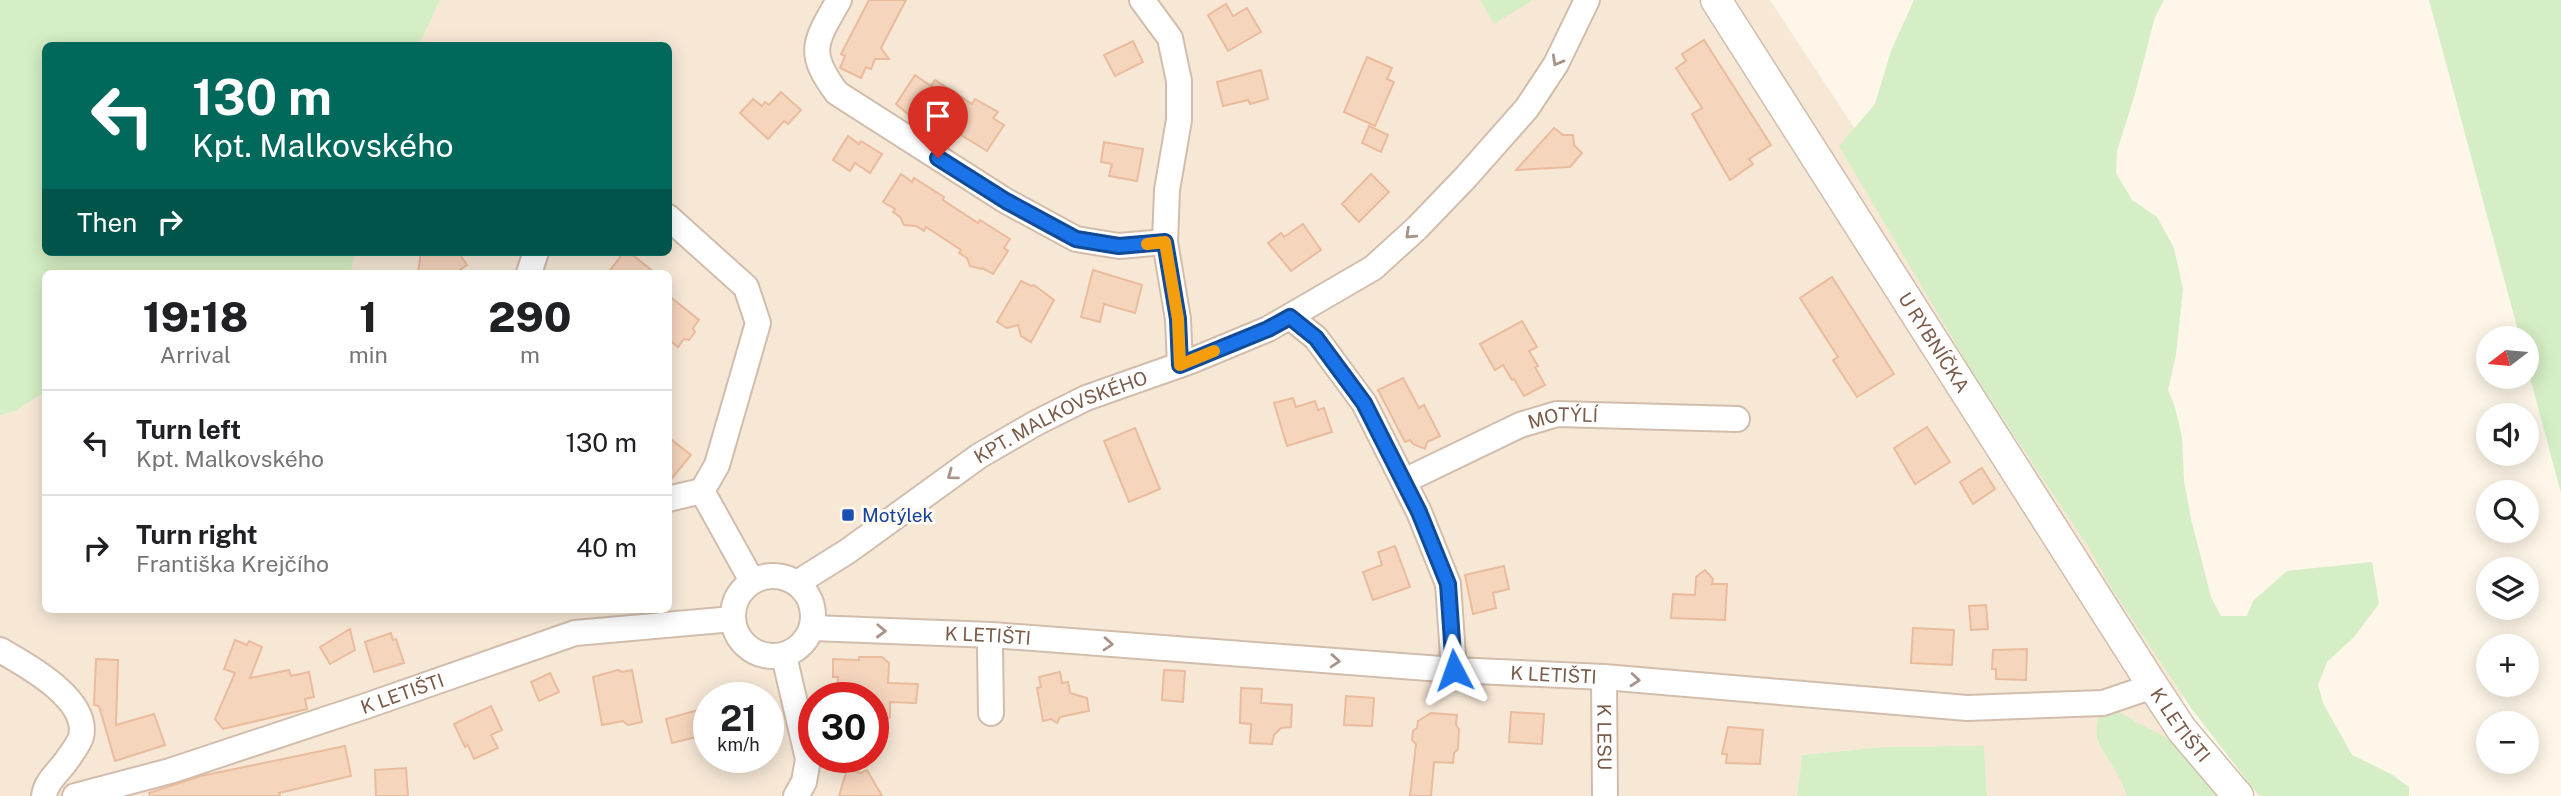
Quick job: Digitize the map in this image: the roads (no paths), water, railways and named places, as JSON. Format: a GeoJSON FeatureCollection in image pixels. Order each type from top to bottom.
{"type":"FeatureCollection","features":[{"type":"Feature","properties":{"kind":"street"},"geometry":{"type":"LineString","coordinates":[[839,0],[825,25],[816,51],[820,71],[836,93],[1006,201],[1076,239],[1119,246],[1165,242]]}},
{"type":"Feature","properties":{"kind":"street"},"geometry":{"type":"LineString","coordinates":[[1142,0],[1170,38],[1179,81],[1180,120],[1167,190],[1165,242],[1178,319],[1180,365]]}},
{"type":"Feature","properties":{"kind":"street","name":"KPT. MALKOVSKÉHO"},"geometry":{"type":"LineString","coordinates":[[797,583],[848,551],[979,456],[1036,423],[1086,397],[1180,365],[1268,329],[1373,268],[1417,228],[1527,108],[1556,64],[1587,0]]}},
{"type":"Feature","properties":{"kind":"street","name":"U RYBNÍČKA"},"geometry":{"type":"LineString","coordinates":[[1716,0],[2152,686]]}},
{"type":"Feature","properties":{"kind":"street"},"geometry":{"type":"LineString","coordinates":[[672,221],[746,287],[758,323],[717,465],[702,491],[672,498]]}},
{"type":"Feature","properties":{"kind":"street"},"geometry":{"type":"LineString","coordinates":[[1290,317],[1316,338],[1364,403],[1419,512],[1448,584],[1454,670]]}},
{"type":"Feature","properties":{"kind":"street","name":"MOTÝLÍ"},"geometry":{"type":"LineString","coordinates":[[1404,481],[1520,425],[1557,414],[1737,419]]}},
{"type":"Feature","properties":{"kind":"street"},"geometry":{"type":"LineString","coordinates":[[702,491],[752,581]]}},
{"type":"Feature","properties":{"kind":"street"},"geometry":{"type":"LineString","coordinates":[[775,575],[797,583],[812,603],[813,628],[802,646],[784,656],[760,655],[741,641],[733,619],[737,597],[752,581],[775,575]]}},
{"type":"Feature","properties":{"kind":"street","name":"K LETIŠTI"},"geometry":{"type":"LineString","coordinates":[[75,796],[170,771],[575,633],[733,619]]}},
{"type":"Feature","properties":{"kind":"street","name":"K LETIŠTI"},"geometry":{"type":"LineString","coordinates":[[813,628],[992,635],[1454,670],[1604,677],[1967,708],[2103,703],[2152,686],[2182,730],[2238,796]]}},
{"type":"Feature","properties":{"kind":"street"},"geometry":{"type":"LineString","coordinates":[[990,713],[992,635]]}},
{"type":"Feature","properties":{"kind":"street"},"geometry":{"type":"LineString","coordinates":[[0,650],[45,676],[79,716],[81,737],[66,761],[45,786],[44,796]]}},
{"type":"Feature","properties":{"kind":"street"},"geometry":{"type":"LineString","coordinates":[[784,656],[808,759],[804,782],[796,796]]}},
{"type":"Feature","properties":{"kind":"street","name":"K LESU"},"geometry":{"type":"LineString","coordinates":[[1604,677],[1605,796]]}},
{"type":"Feature","properties":{"kind":"place","name":"Motýlek"},"geometry":{"type":"Point","coordinates":[848,515]}}]}
